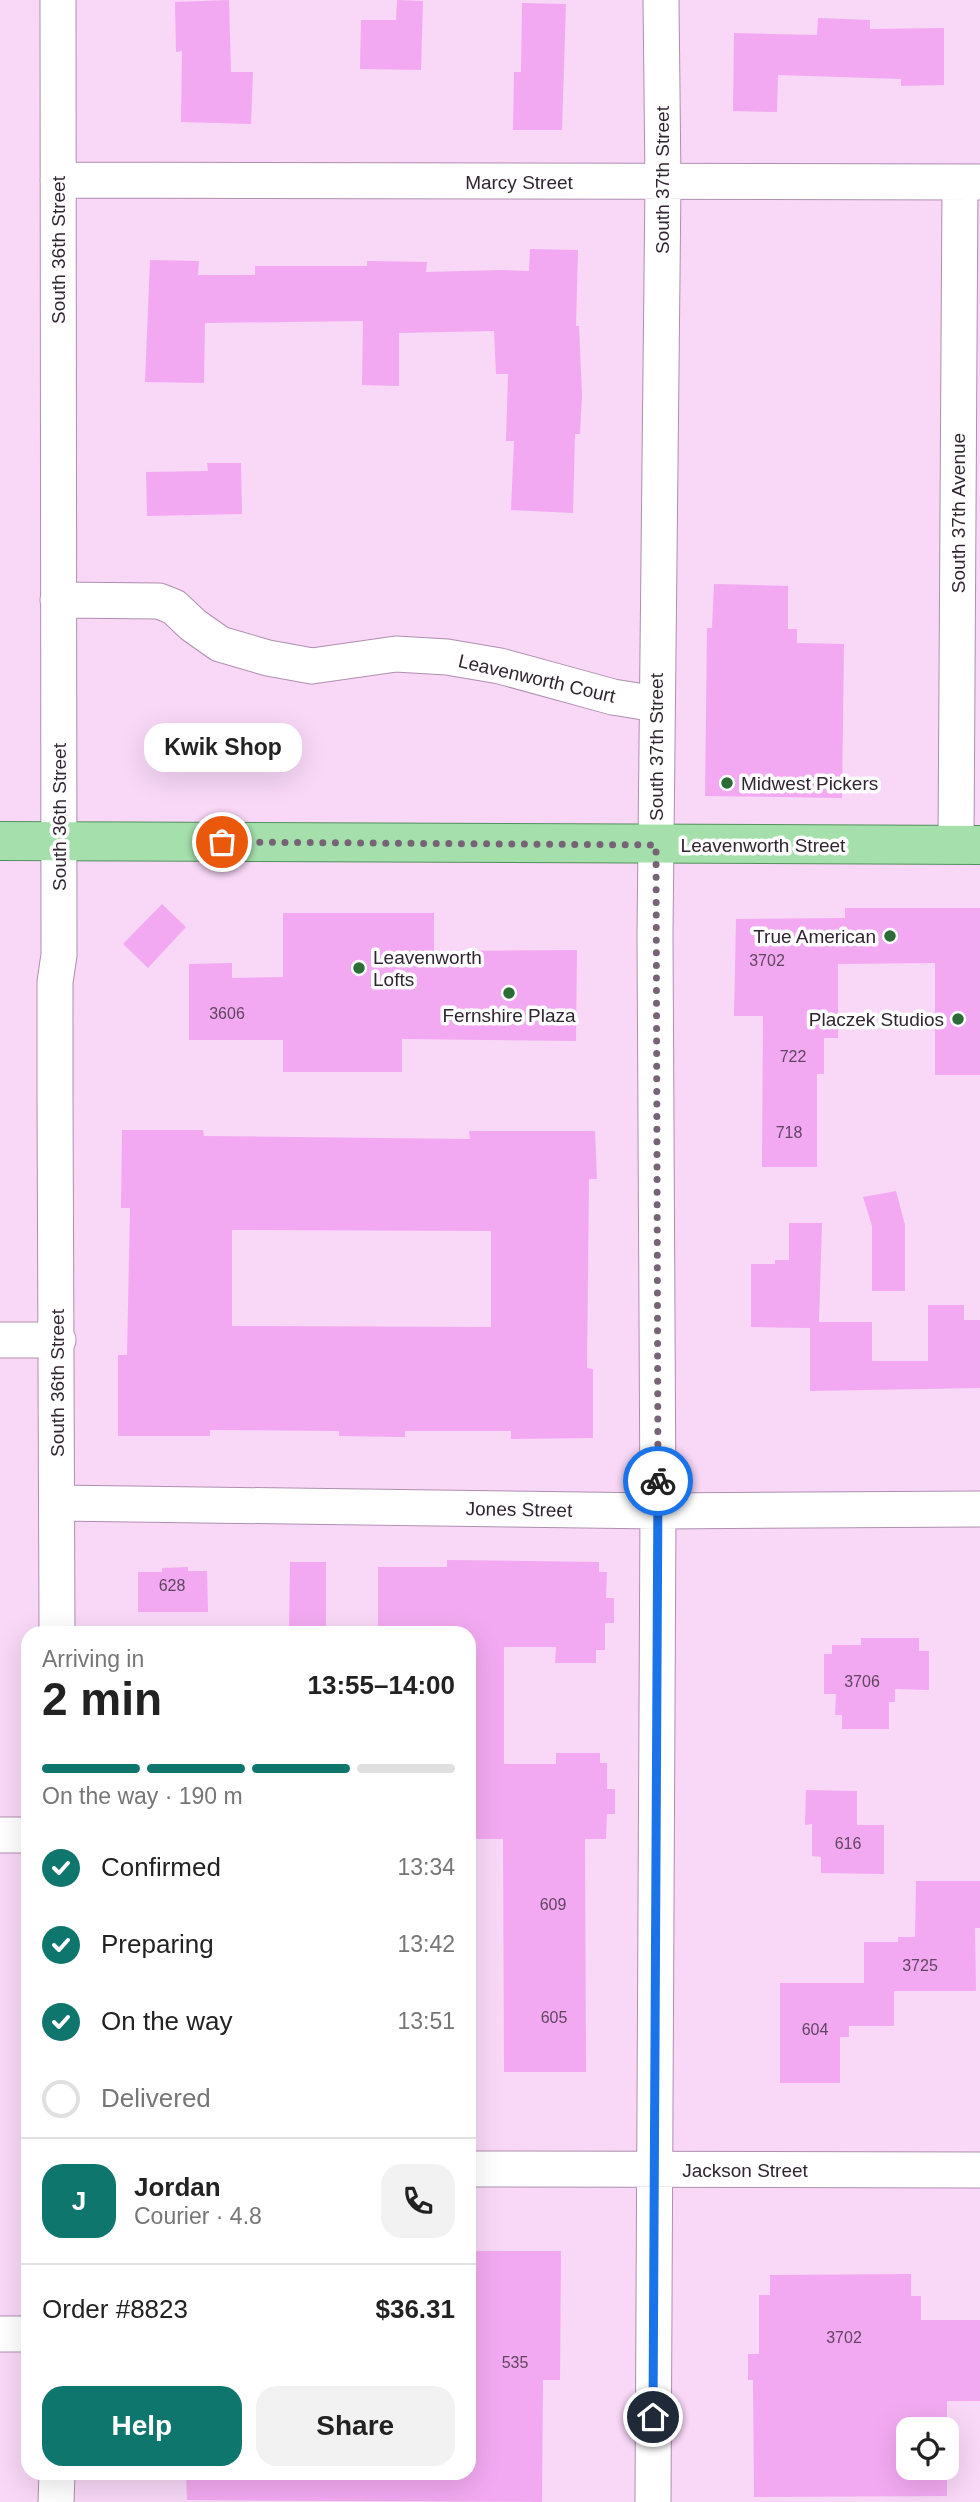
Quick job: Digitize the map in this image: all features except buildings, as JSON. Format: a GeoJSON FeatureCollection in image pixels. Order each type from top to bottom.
{"type":"FeatureCollection","features":[{"type":"Feature","properties":{"kind":"main road","name":"Leavenworth Street"},"geometry":{"type":"LineString","coordinates":[[0,841],[968,845]]}},
{"type":"Feature","properties":{"kind":"street","name":"South 36th Street"},"geometry":{"type":"LineString","coordinates":[[57,1626],[55,982],[59,955],[58,0]]}},
{"type":"Feature","properties":{"kind":"street","name":"South 37th Street"},"geometry":{"type":"LineString","coordinates":[[653,2502],[658,1511],[656,704],[663,182],[661,0]]}},
{"type":"Feature","properties":{"kind":"street","name":"Marcy Street"},"geometry":{"type":"LineString","coordinates":[[58,180],[970,182]]}},
{"type":"Feature","properties":{"kind":"street","name":"South 37th Avenue"},"geometry":{"type":"LineString","coordinates":[[968,845],[970,182]]}},
{"type":"Feature","properties":{"kind":"street","name":"Leavenworth Court"},"geometry":{"type":"LineString","coordinates":[[58,600],[159,601],[174,607],[193,625],[220,644],[268,658],[312,666],[396,654],[447,657],[500,666],[613,697],[656,704]]}},
{"type":"Feature","properties":{"kind":"street"},"geometry":{"type":"LineString","coordinates":[[0,1340],[58,1340]]}},
{"type":"Feature","properties":{"kind":"street","name":"Jones Street"},"geometry":{"type":"LineString","coordinates":[[58,1503],[658,1511],[980,1508]]}},
{"type":"Feature","properties":{"kind":"street"},"geometry":{"type":"LineString","coordinates":[[0,1835],[21,1835]]}},
{"type":"Feature","properties":{"kind":"street","name":"Jackson Street"},"geometry":{"type":"LineString","coordinates":[[476,2168],[980,2170]]}},
{"type":"Feature","properties":{"kind":"street"},"geometry":{"type":"LineString","coordinates":[[0,2333],[21,2334]]}},
{"type":"Feature","properties":{"kind":"street"},"geometry":{"type":"LineString","coordinates":[[57,2480],[57,2502]]}},
{"type":"Feature","properties":{"kind":"way so far"},"geometry":{"type":"LineString","coordinates":[[222,842],[656,845],[658,1481]]}},
{"type":"Feature","properties":{"kind":"place","name":"Midwest Pickers"},"geometry":{"type":"Point","coordinates":[727,783]}},
{"type":"Feature","properties":{"kind":"place","name":"Kwik Shop"},"geometry":{"type":"Point","coordinates":[222,842]}},
{"type":"Feature","properties":{"kind":"place","name":"True American"},"geometry":{"type":"Point","coordinates":[890,936]}},
{"type":"Feature","properties":{"kind":"place","name":"Leavenworth Lofts"},"geometry":{"type":"Point","coordinates":[359,968]}},
{"type":"Feature","properties":{"kind":"place","name":"Fernshire Plaza"},"geometry":{"type":"Point","coordinates":[509,993]}},
{"type":"Feature","properties":{"kind":"place","name":"Placzek Studios"},"geometry":{"type":"Point","coordinates":[958,1019]}},
{"type":"Feature","properties":{"kind":"route"},"geometry":{"type":"LineString","coordinates":[[653,2417],[658,1481]]}}]}
